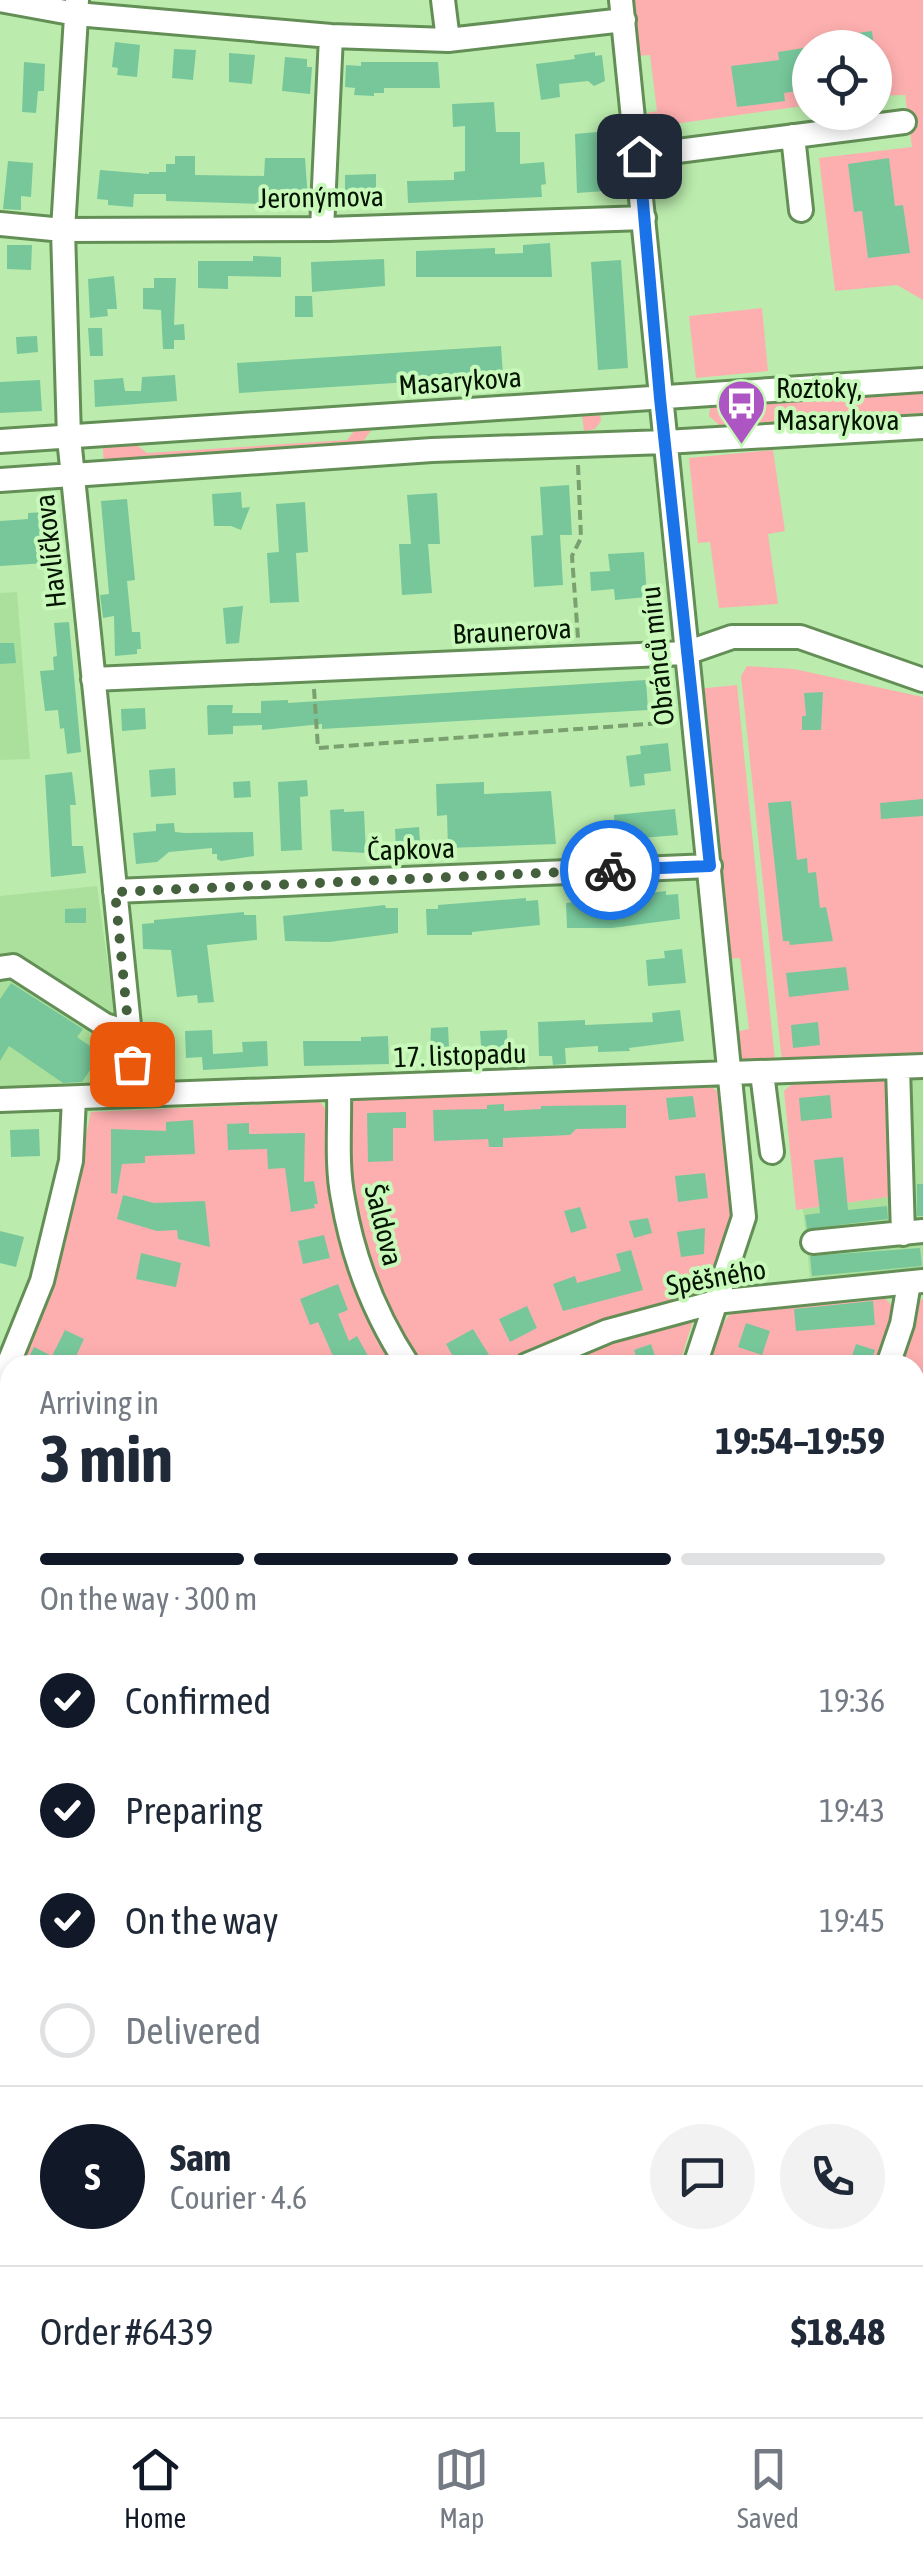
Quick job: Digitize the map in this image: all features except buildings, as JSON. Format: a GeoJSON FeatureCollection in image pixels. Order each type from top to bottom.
{"type":"FeatureCollection","features":[{"type":"Feature","properties":{"kind":"street"},"geometry":{"type":"LineString","coordinates":[[0,0],[331,36],[448,40],[622,10]]}},
{"type":"Feature","properties":{"kind":"street"},"geometry":{"type":"LineString","coordinates":[[443,0],[448,40]]}},
{"type":"Feature","properties":{"kind":"street","name":"Havlíčkova"},"geometry":{"type":"LineString","coordinates":[[76,7],[63,230],[69,438],[136,1094]]}},
{"type":"Feature","properties":{"kind":"street","name":"Obránců míru"},"geometry":{"type":"LineString","coordinates":[[622,10],[744,1217],[697,1355]]}},
{"type":"Feature","properties":{"kind":"street"},"geometry":{"type":"LineString","coordinates":[[322,228],[331,36]]}},
{"type":"Feature","properties":{"kind":"street"},"geometry":{"type":"LineString","coordinates":[[639,156],[904,122]]}},
{"type":"Feature","properties":{"kind":"street"},"geometry":{"type":"LineString","coordinates":[[793,136],[801,210]]}},
{"type":"Feature","properties":{"kind":"street","name":"Jeronýmova"},"geometry":{"type":"LineString","coordinates":[[0,224],[63,230],[322,228],[644,218]]}},
{"type":"Feature","properties":{"kind":"street","name":"Masarykova"},"geometry":{"type":"LineString","coordinates":[[0,441],[923,380]]}},
{"type":"Feature","properties":{"kind":"street"},"geometry":{"type":"LineString","coordinates":[[0,480],[432,450],[923,427]]}},
{"type":"Feature","properties":{"kind":"street","name":"Braunerova"},"geometry":{"type":"LineString","coordinates":[[94,679],[686,653],[732,638],[800,636],[923,680]]}},
{"type":"Feature","properties":{"kind":"street","name":"Čapkova"},"geometry":{"type":"LineString","coordinates":[[115,892],[710,866]]}},
{"type":"Feature","properties":{"kind":"street"},"geometry":{"type":"LineString","coordinates":[[0,968],[14,966],[104,1025],[130,1034]]}},
{"type":"Feature","properties":{"kind":"street","name":"17. listopadu"},"geometry":{"type":"LineString","coordinates":[[2,1098],[340,1090],[923,1066]]}},
{"type":"Feature","properties":{"kind":"street"},"geometry":{"type":"LineString","coordinates":[[813,1242],[913,1232],[912,1168],[899,1098],[898,1067]]}},
{"type":"Feature","properties":{"kind":"street"},"geometry":{"type":"LineString","coordinates":[[762,1073],[772,1152]]}},
{"type":"Feature","properties":{"kind":"street","name":"Šaldova"},"geometry":{"type":"LineString","coordinates":[[340,1090],[342,1196],[362,1272],[386,1332],[401,1355]]}},
{"type":"Feature","properties":{"kind":"street"},"geometry":{"type":"LineString","coordinates":[[13,1355],[42,1281],[71,1161],[74,1098]]}},
{"type":"Feature","properties":{"kind":"street"},"geometry":{"type":"LineString","coordinates":[[899,1098],[923,1106]]}},
{"type":"Feature","properties":{"kind":"street"},"geometry":{"type":"LineString","coordinates":[[891,1355],[916,1282]]}},
{"type":"Feature","properties":{"kind":"street","name":"Spěšného"},"geometry":{"type":"LineString","coordinates":[[551,1355],[608,1331],[715,1302],[916,1282]]}},
{"type":"Feature","properties":{"kind":"path"},"geometry":{"type":"LineString","coordinates":[[578,445],[581,538],[572,556],[580,658]]}},
{"type":"Feature","properties":{"kind":"path"},"geometry":{"type":"LineString","coordinates":[[312,670],[318,748],[694,720]]}},
{"type":"Feature","properties":{"kind":"shaded area"},"geometry":{"type":"Polygon","coordinates":[[[630,0],[923,0],[923,300],[897,285],[835,291],[819,158],[912,147],[905,95],[892,95],[892,30],[792,30],[792,108],[652,127],[647,113],[657,111],[650,55],[638,56],[630,0]]]}},
{"type":"Feature","properties":{"kind":"shaded area"},"geometry":{"type":"Polygon","coordinates":[[[762,308],[768,371],[696,378],[689,316],[762,308]]]}},
{"type":"Feature","properties":{"kind":"shaded area"},"geometry":{"type":"Polygon","coordinates":[[[923,387],[923,413],[719,425],[709,416],[711,402],[923,387]]]}},
{"type":"Feature","properties":{"kind":"shaded area"},"geometry":{"type":"Polygon","coordinates":[[[600,411],[601,421],[595,429],[584,431],[582,415],[372,429],[358,449],[104,466],[102,438],[128,438],[147,453],[347,440],[362,421],[600,411]]]}},
{"type":"Feature","properties":{"kind":"shaded area"},"geometry":{"type":"Polygon","coordinates":[[[773,450],[785,531],[768,534],[778,604],[719,608],[710,542],[698,543],[689,458],[773,450]]]}},
{"type":"Feature","properties":{"kind":"shaded area"},"geometry":{"type":"Polygon","coordinates":[[[17,592],[30,759],[0,760],[0,593],[17,592]]]}},
{"type":"Feature","properties":{"kind":"shaded area"},"geometry":{"type":"Polygon","coordinates":[[[747,666],[794,669],[923,697],[923,1057],[782,1062],[741,676],[747,666]]]}},
{"type":"Feature","properties":{"kind":"shaded area"},"geometry":{"type":"Polygon","coordinates":[[[737,685],[775,1061],[738,1066],[735,1032],[749,1029],[740,958],[726,959],[697,689],[737,685]]]}},
{"type":"Feature","properties":{"kind":"shaded area"},"geometry":{"type":"Polygon","coordinates":[[[97,886],[123,1074],[104,1086],[0,1090],[0,896],[97,886]]]}},
{"type":"Feature","properties":{"kind":"shaded area"},"geometry":{"type":"Polygon","coordinates":[[[923,1074],[923,1268],[810,1279],[803,1209],[894,1196],[893,1080],[923,1074]]]}},
{"type":"Feature","properties":{"kind":"shaded area"},"geometry":{"type":"Polygon","coordinates":[[[893,1080],[895,1196],[796,1210],[784,1091],[793,1083],[893,1080]]]}},
{"type":"Feature","properties":{"kind":"shaded area"},"geometry":{"type":"Polygon","coordinates":[[[710,1086],[717,1091],[731,1220],[705,1294],[602,1322],[524,1355],[412,1355],[386,1304],[362,1239],[350,1172],[351,1103],[710,1086]]]}},
{"type":"Feature","properties":{"kind":"shaded area"},"geometry":{"type":"Polygon","coordinates":[[[320,1102],[327,1111],[328,1178],[339,1243],[361,1306],[386,1355],[20,1355],[80,1163],[91,1112],[320,1102]]]}},
{"type":"Feature","properties":{"kind":"shaded area"},"geometry":{"type":"Polygon","coordinates":[[[873,1294],[885,1298],[894,1308],[885,1355],[712,1355],[723,1324],[734,1309],[873,1294]]]}},
{"type":"Feature","properties":{"kind":"shaded area"},"geometry":{"type":"Polygon","coordinates":[[[923,1298],[923,1355],[900,1355],[923,1298]]]}},
{"type":"Feature","properties":{"kind":"shaded area"},"geometry":{"type":"Polygon","coordinates":[[[696,1311],[682,1355],[575,1355],[610,1339],[696,1311]]]}},
{"type":"Feature","properties":{"kind":"way so far"},"geometry":{"type":"LineString","coordinates":[[132,1064],[115,892],[610,870]]}},
{"type":"Feature","properties":{"kind":"place","name":"Roztoky, Masarykova"},"geometry":{"type":"Point","coordinates":[741,446]}},
{"type":"Feature","properties":{"kind":"route"},"geometry":{"type":"LineString","coordinates":[[610,870],[710,866],[660,398],[639,156]]}}]}
